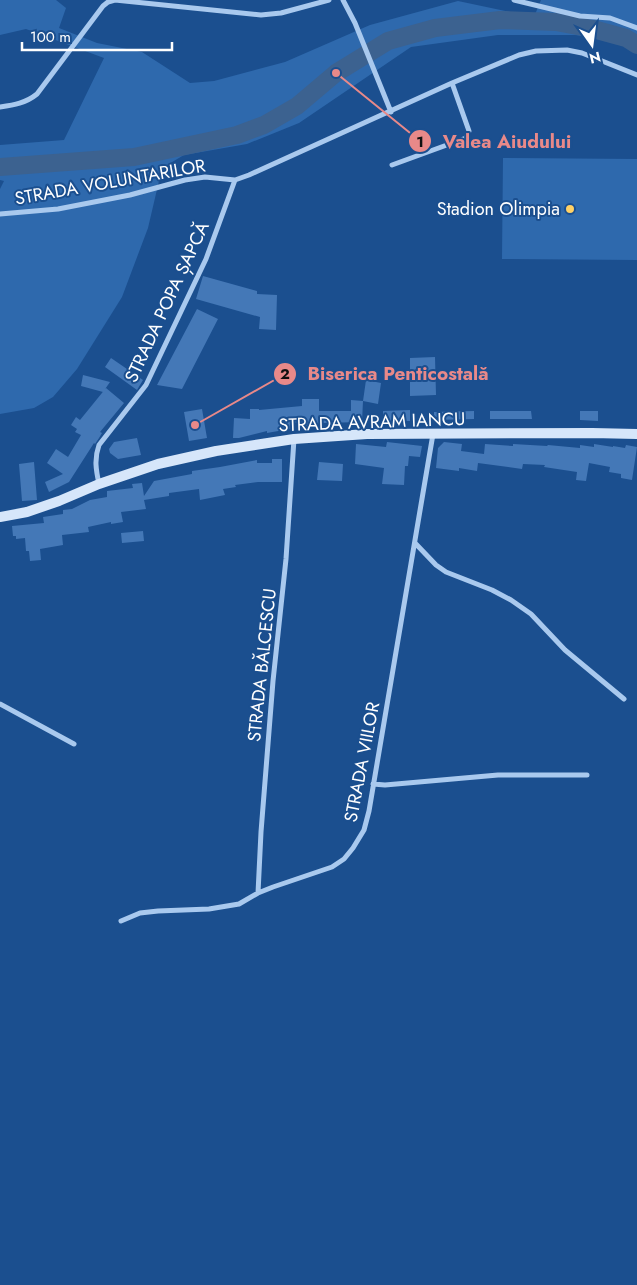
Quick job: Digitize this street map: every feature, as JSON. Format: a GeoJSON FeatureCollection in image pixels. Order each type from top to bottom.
{"type":"FeatureCollection","features":[{"type":"Feature","properties":{"kind":"main road","name":"STRADA AVRAM IANCU"},"geometry":{"type":"LineString","coordinates":[[0,517],[28,512],[99,484],[158,464],[216,451],[294,439],[367,434],[637,434]]}},
{"type":"Feature","properties":{"kind":"street"},"geometry":{"type":"LineString","coordinates":[[0,107],[29,101],[37,94],[103,6],[108,2],[124,0],[261,15],[281,13],[329,0]]}},
{"type":"Feature","properties":{"kind":"street"},"geometry":{"type":"LineString","coordinates":[[343,0],[391,112]]}},
{"type":"Feature","properties":{"kind":"street"},"geometry":{"type":"LineString","coordinates":[[514,0],[575,16],[610,18],[637,28]]}},
{"type":"Feature","properties":{"kind":"street","name":"STRADA VOLUNTARILOR"},"geometry":{"type":"LineString","coordinates":[[0,214],[58,209],[130,195],[184,180],[205,177],[235,180],[391,112],[452,83],[519,55],[536,51],[566,50],[582,53],[637,75]]}},
{"type":"Feature","properties":{"kind":"street"},"geometry":{"type":"LineString","coordinates":[[392,165],[466,138],[469,131],[452,83]]}},
{"type":"Feature","properties":{"kind":"street","name":"STRADA POPA ȘAPCĂ"},"geometry":{"type":"LineString","coordinates":[[99,484],[96,466],[96,454],[99,445],[146,385],[206,259],[235,180]]}},
{"type":"Feature","properties":{"kind":"street","name":"STRADA VIILOR"},"geometry":{"type":"LineString","coordinates":[[121,922],[140,913],[209,909],[239,904],[258,893],[332,867],[344,859],[364,830],[433,434]]}},
{"type":"Feature","properties":{"kind":"street","name":"STRADA BĂLCESCU"},"geometry":{"type":"LineString","coordinates":[[258,893],[261,832],[273,681],[286,559],[294,439]]}},
{"type":"Feature","properties":{"kind":"street"},"geometry":{"type":"LineString","coordinates":[[415,543],[436,566],[446,572],[492,590],[530,614],[565,650],[624,699]]}},
{"type":"Feature","properties":{"kind":"street"},"geometry":{"type":"LineString","coordinates":[[0,704],[74,744]]}},
{"type":"Feature","properties":{"kind":"street"},"geometry":{"type":"LineString","coordinates":[[373,784],[385,785],[498,775],[587,775]]}},
{"type":"Feature","properties":{"kind":"shaded area"},"geometry":{"type":"Polygon","coordinates":[[[0,0],[56,0],[66,8],[59,28],[97,43],[142,52],[190,83],[214,81],[285,62],[370,25],[458,1],[534,17],[541,0],[637,0],[637,43],[575,35],[498,35],[411,47],[299,123],[247,144],[184,155],[162,168],[148,228],[122,297],[77,369],[53,397],[34,408],[0,414],[0,189],[4,181],[0,180],[0,145],[64,140],[104,58],[26,29],[0,35],[0,0]]]}},
{"type":"Feature","properties":{"kind":"shaded area","name":"Stadion Olimpia"},"geometry":{"type":"Polygon","coordinates":[[[503,158],[637,159],[637,260],[502,259],[503,158]]]}},
{"type":"Feature","properties":{"kind":"building"},"geometry":{"type":"Polygon","coordinates":[[[203,276],[257,291],[257,294],[277,295],[276,330],[259,329],[260,317],[196,299],[203,276]]]}},
{"type":"Feature","properties":{"kind":"building"},"geometry":{"type":"Polygon","coordinates":[[[197,309],[218,319],[182,389],[157,385],[197,309]]]}},
{"type":"Feature","properties":{"kind":"building"},"geometry":{"type":"Polygon","coordinates":[[[435,357],[436,395],[410,396],[410,358],[435,357]]]}},
{"type":"Feature","properties":{"kind":"building"},"geometry":{"type":"Polygon","coordinates":[[[111,358],[143,380],[137,390],[105,367],[111,358]]]}},
{"type":"Feature","properties":{"kind":"building"},"geometry":{"type":"Polygon","coordinates":[[[83,375],[110,382],[103,392],[81,386],[83,375]]]}},
{"type":"Feature","properties":{"kind":"building"},"geometry":{"type":"Polygon","coordinates":[[[366,380],[381,383],[378,404],[363,401],[366,380]]]}},
{"type":"Feature","properties":{"kind":"building"},"geometry":{"type":"Polygon","coordinates":[[[106,388],[124,403],[100,432],[102,433],[99,438],[69,482],[49,492],[45,482],[63,474],[47,463],[56,449],[68,457],[81,435],[75,432],[77,429],[71,425],[76,417],[80,420],[106,388]]]}},
{"type":"Feature","properties":{"kind":"building"},"geometry":{"type":"Polygon","coordinates":[[[302,399],[319,399],[319,411],[351,411],[351,400],[363,401],[362,422],[322,423],[305,426],[294,422],[295,428],[233,438],[234,418],[250,419],[250,409],[259,410],[302,406],[302,399]]]}},
{"type":"Feature","properties":{"kind":"building"},"geometry":{"type":"Polygon","coordinates":[[[202,409],[207,438],[189,441],[184,412],[202,409]]]}},
{"type":"Feature","properties":{"kind":"building"},"geometry":{"type":"Polygon","coordinates":[[[410,410],[410,421],[383,421],[383,411],[410,410]]]}},
{"type":"Feature","properties":{"kind":"building"},"geometry":{"type":"Polygon","coordinates":[[[474,411],[474,419],[434,420],[434,412],[474,411]]]}},
{"type":"Feature","properties":{"kind":"building"},"geometry":{"type":"Polygon","coordinates":[[[490,411],[531,411],[532,419],[490,419],[490,411]]]}},
{"type":"Feature","properties":{"kind":"building"},"geometry":{"type":"Polygon","coordinates":[[[580,411],[598,411],[598,421],[580,420],[580,411]]]}},
{"type":"Feature","properties":{"kind":"building"},"geometry":{"type":"Polygon","coordinates":[[[137,438],[141,455],[118,459],[110,453],[109,449],[114,442],[137,438]]]}},
{"type":"Feature","properties":{"kind":"building"},"geometry":{"type":"Polygon","coordinates":[[[387,442],[422,446],[420,457],[409,456],[408,466],[405,466],[404,485],[382,484],[384,468],[355,464],[356,444],[386,447],[387,442]]]}},
{"type":"Feature","properties":{"kind":"building"},"geometry":{"type":"Polygon","coordinates":[[[444,442],[462,444],[461,451],[484,454],[485,444],[513,446],[513,444],[548,445],[580,448],[580,445],[594,447],[594,444],[625,448],[626,445],[637,447],[632,480],[621,478],[621,474],[609,472],[610,467],[589,463],[586,481],[576,480],[577,472],[544,467],[545,465],[523,464],[522,469],[478,463],[477,471],[459,468],[459,471],[436,468],[438,448],[444,442]]]}},
{"type":"Feature","properties":{"kind":"building"},"geometry":{"type":"Polygon","coordinates":[[[272,459],[282,459],[282,482],[258,482],[235,485],[236,487],[223,489],[225,495],[200,500],[199,489],[169,493],[169,496],[144,500],[146,509],[121,512],[123,522],[111,524],[111,522],[88,527],[89,532],[62,535],[63,545],[40,549],[41,560],[30,561],[29,551],[26,551],[25,538],[16,539],[16,536],[13,536],[12,526],[44,523],[43,517],[63,514],[63,510],[72,509],[90,500],[107,497],[107,491],[133,488],[132,484],[142,483],[144,496],[154,481],[192,474],[192,471],[257,460],[257,463],[272,463],[272,459]]]}},
{"type":"Feature","properties":{"kind":"building"},"geometry":{"type":"Polygon","coordinates":[[[34,462],[37,500],[22,501],[19,464],[34,462]]]}},
{"type":"Feature","properties":{"kind":"building"},"geometry":{"type":"Polygon","coordinates":[[[319,462],[343,464],[342,481],[317,480],[319,462]]]}},
{"type":"Feature","properties":{"kind":"building"},"geometry":{"type":"Polygon","coordinates":[[[143,531],[144,541],[122,543],[121,533],[143,531]]]}},
{"type":"Feature","properties":{"kind":"waterway"},"geometry":{"type":"LineString","coordinates":[[0,167],[134,157],[237,135],[264,125],[297,106],[336,73],[388,41],[435,28],[500,20],[556,22],[626,38],[637,45]]}},
{"type":"Feature","properties":{"kind":"place","name":"Valea Aiudului"},"geometry":{"type":"Point","coordinates":[336,73]}},
{"type":"Feature","properties":{"kind":"place","name":"Stadion Olimpia"},"geometry":{"type":"Point","coordinates":[570,209]}},
{"type":"Feature","properties":{"kind":"place","name":"Biserica Penticostală"},"geometry":{"type":"Point","coordinates":[195,425]}}]}
